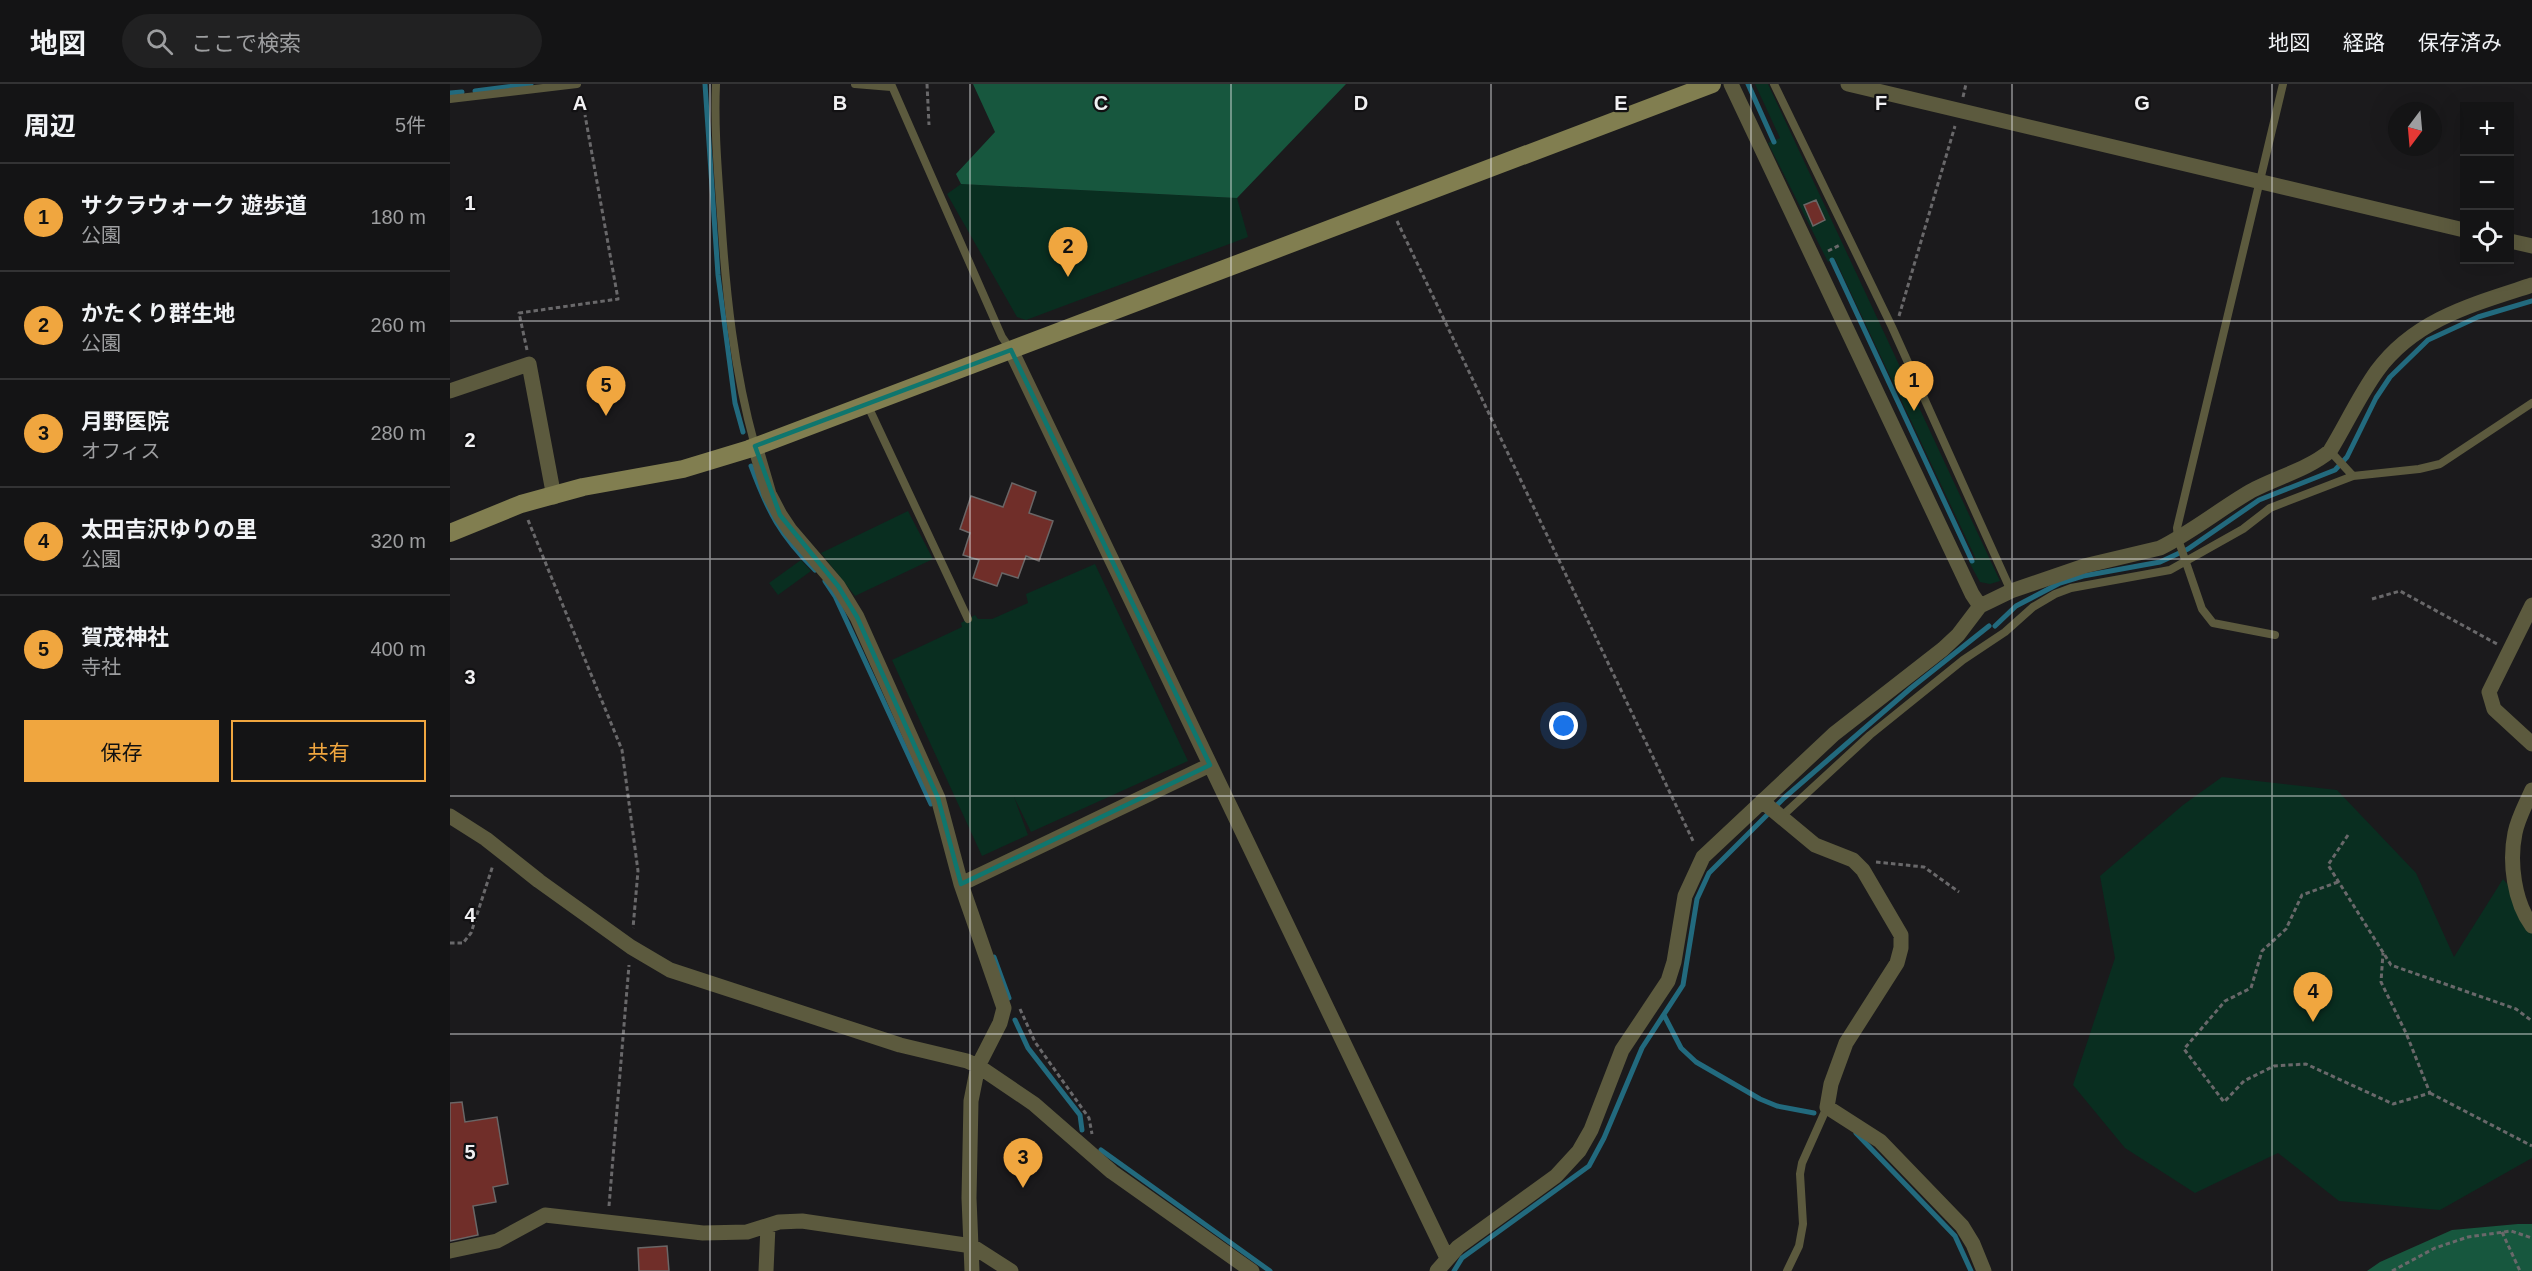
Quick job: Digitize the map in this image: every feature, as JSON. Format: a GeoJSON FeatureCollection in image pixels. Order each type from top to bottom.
{"type":"FeatureCollection","features":[{"type":"Feature","properties":{"kind":"street"},"geometry":{"type":"LineString","coordinates":[[450,533],[521,504],[554,497],[583,487],[683,469],[755,446],[1712,84]]}},
{"type":"Feature","properties":{"kind":"street"},"geometry":{"type":"LineString","coordinates":[[1731,84],[1962,573],[1980,606]]}},
{"type":"Feature","properties":{"kind":"street"},"geometry":{"type":"LineString","coordinates":[[1848,84],[2460,229]]}},
{"type":"Feature","properties":{"kind":"street"},"geometry":{"type":"LineString","coordinates":[[2514,242],[2532,246]]}},
{"type":"Feature","properties":{"kind":"street"},"geometry":{"type":"LineString","coordinates":[[1437,1271],[1447,1258],[1556,1176],[1579,1151],[1591,1130],[1622,1050],[1668,981],[1674,962],[1685,896],[1703,857],[1834,734],[1943,649],[1958,635],[1980,606],[2012,591],[2084,566],[2179,544],[2248,493],[2334,455],[2377,370],[2392,353],[2411,337],[2455,310],[2532,285]]}},
{"type":"Feature","properties":{"kind":"street"},"geometry":{"type":"LineString","coordinates":[[1011,350],[1447,1258]]}},
{"type":"Feature","properties":{"kind":"street"},"geometry":{"type":"LineString","coordinates":[[450,391],[529,364],[554,497]]}},
{"type":"Feature","properties":{"kind":"street"},"geometry":{"type":"LineString","coordinates":[[755,446],[769,494],[780,514],[838,585],[857,618],[938,798],[961,884],[1004,1008],[1000,1023],[978,1066],[971,1101],[969,1198],[972,1271]]}},
{"type":"Feature","properties":{"kind":"street"},"geometry":{"type":"LineString","coordinates":[[2532,604],[2489,692],[2493,709],[2532,744]]}},
{"type":"Feature","properties":{"kind":"street"},"geometry":{"type":"LineString","coordinates":[[961,884],[1210,765]]}},
{"type":"Feature","properties":{"kind":"street"},"geometry":{"type":"LineString","coordinates":[[2532,790],[2519,819],[2513,845],[2517,894],[2523,913],[2532,926]]}},
{"type":"Feature","properties":{"kind":"street"},"geometry":{"type":"LineString","coordinates":[[1762,801],[1815,844],[1853,860],[1863,870],[1901,935],[1902,948],[1897,963],[1846,1043],[1831,1084],[1827,1107],[1880,1141],[1962,1226],[1973,1244],[1984,1271]]}},
{"type":"Feature","properties":{"kind":"street"},"geometry":{"type":"LineString","coordinates":[[450,816],[486,839],[501,853],[631,946],[670,970],[900,1045],[967,1061],[978,1066],[1035,1104],[1112,1172],[1252,1271]]}},
{"type":"Feature","properties":{"kind":"street"},"geometry":{"type":"LineString","coordinates":[[450,1251],[497,1241],[545,1215],[703,1233],[747,1232],[791,1220],[972,1246],[1011,1271]]}},
{"type":"Feature","properties":{"kind":"street"},"geometry":{"type":"LineString","coordinates":[[766,1271],[768,1226]]}},
{"type":"Feature","properties":{"kind":"lane"},"geometry":{"type":"LineString","coordinates":[[450,99],[577,84]]}},
{"type":"Feature","properties":{"kind":"lane"},"geometry":{"type":"LineString","coordinates":[[716,84],[715,122],[726,280],[742,401],[755,446]]}},
{"type":"Feature","properties":{"kind":"lane"},"geometry":{"type":"LineString","coordinates":[[855,84],[891,85],[998,327],[1011,350]]}},
{"type":"Feature","properties":{"kind":"lane"},"geometry":{"type":"LineString","coordinates":[[1774,84],[1892,327],[2012,591]]}},
{"type":"Feature","properties":{"kind":"lane"},"geometry":{"type":"LineString","coordinates":[[2275,635],[2213,623],[2208,619],[2202,609],[2187,561],[2179,544],[2180,512],[2283,84]]}},
{"type":"Feature","properties":{"kind":"lane"},"geometry":{"type":"LineString","coordinates":[[866,403],[969,619]]}},
{"type":"Feature","properties":{"kind":"lane"},"geometry":{"type":"LineString","coordinates":[[1781,817],[1870,735],[1964,660],[2005,632],[2033,607],[2055,594],[2071,588],[2170,570],[2243,529],[2270,508],[2353,476],[2420,469],[2440,464],[2532,403]]}},
{"type":"Feature","properties":{"kind":"lane"},"geometry":{"type":"LineString","coordinates":[[2334,455],[2353,476]]}},
{"type":"Feature","properties":{"kind":"lane"},"geometry":{"type":"LineString","coordinates":[[1786,1271],[1798,1246],[1803,1224],[1800,1174],[1802,1163],[1827,1107]]}},
{"type":"Feature","properties":{"kind":"path"},"geometry":{"type":"LineString","coordinates":[[927,84],[929,125]]}},
{"type":"Feature","properties":{"kind":"path"},"geometry":{"type":"LineString","coordinates":[[1892,327],[1899,315],[1966,84]]}},
{"type":"Feature","properties":{"kind":"path"},"geometry":{"type":"LineString","coordinates":[[529,364],[519,313],[618,299],[585,115]]}},
{"type":"Feature","properties":{"kind":"path"},"geometry":{"type":"LineString","coordinates":[[1389,206],[1692,839],[1703,857]]}},
{"type":"Feature","properties":{"kind":"path"},"geometry":{"type":"LineString","coordinates":[[521,504],[622,750],[638,871],[607,1221]]}},
{"type":"Feature","properties":{"kind":"path"},"geometry":{"type":"LineString","coordinates":[[2372,599],[2400,591],[2510,650]]}},
{"type":"Feature","properties":{"kind":"path"},"geometry":{"type":"LineString","coordinates":[[2348,835],[2328,865],[2391,965],[2516,1010],[2532,1021]]}},
{"type":"Feature","properties":{"kind":"path"},"geometry":{"type":"LineString","coordinates":[[450,943],[463,943],[471,933],[494,862],[501,853]]}},
{"type":"Feature","properties":{"kind":"path"},"geometry":{"type":"LineString","coordinates":[[1853,860],[1924,867],[1959,892]]}},
{"type":"Feature","properties":{"kind":"path"},"geometry":{"type":"LineString","coordinates":[[2338,882],[2302,895],[2286,929],[2262,951],[2251,988],[2225,1001],[2184,1049],[2224,1102],[2244,1082],[2274,1066],[2306,1064],[2393,1104],[2430,1093]]}},
{"type":"Feature","properties":{"kind":"path"},"geometry":{"type":"LineString","coordinates":[[2384,953],[2381,982],[2406,1033],[2430,1093],[2532,1146]]}},
{"type":"Feature","properties":{"kind":"path"},"geometry":{"type":"LineString","coordinates":[[1004,1008],[1019,1009],[1035,1042],[1089,1118],[1093,1139],[1086,1149]]}},
{"type":"Feature","properties":{"kind":"path"},"geometry":{"type":"LineString","coordinates":[[2392,1271],[2455,1240],[2511,1231],[2532,1238]]}},
{"type":"Feature","properties":{"kind":"path"},"geometry":{"type":"LineString","coordinates":[[2502,1232],[2520,1271]]}},
{"type":"Feature","properties":{"kind":"highlighted area"},"geometry":{"type":"Polygon","coordinates":[[[1011,350],[1210,765],[961,884],[938,798],[857,617],[838,586],[780,515],[755,446],[1011,350]]]}},
{"type":"Feature","properties":{"kind":"green space"},"geometry":{"type":"Polygon","coordinates":[[[973,84],[1346,84],[1237,198],[961,184],[956,174],[995,132],[973,84]]]}},
{"type":"Feature","properties":{"kind":"green space"},"geometry":{"type":"Polygon","coordinates":[[[1755,84],[1768,84],[2000,581],[1990,584],[1980,582],[1969,562],[1976,559],[1835,259],[1828,262],[1768,143],[1780,138],[1755,84]]]}},
{"type":"Feature","properties":{"kind":"green space"},"geometry":{"type":"Polygon","coordinates":[[[961,184],[1237,198],[1248,237],[1026,320],[1017,317],[947,194],[961,184]]]}},
{"type":"Feature","properties":{"kind":"green space"},"geometry":{"type":"Polygon","coordinates":[[[908,511],[933,559],[855,596],[821,553],[908,511]]]}},
{"type":"Feature","properties":{"kind":"green space"},"geometry":{"type":"Polygon","coordinates":[[[801,560],[811,571],[778,595],[769,583],[801,560]]]}},
{"type":"Feature","properties":{"kind":"green space"},"geometry":{"type":"Polygon","coordinates":[[[1095,564],[1188,761],[1031,832],[1014,797],[1028,835],[982,856],[892,660],[962,627],[961,623],[975,615],[978,619],[992,619],[1028,603],[1026,594],[1095,564]]]}},
{"type":"Feature","properties":{"kind":"green space"},"geometry":{"type":"Polygon","coordinates":[[[2222,777],[2337,790],[2416,873],[2454,957],[2503,879],[2532,913],[2532,1158],[2440,1210],[2339,1201],[2278,1153],[2195,1193],[2125,1148],[2073,1085],[2115,958],[2100,876],[2183,805],[2222,777]]]}},
{"type":"Feature","properties":{"kind":"green space"},"geometry":{"type":"Polygon","coordinates":[[[2532,1224],[2532,1271],[2367,1271],[2380,1262],[2452,1230],[2532,1224]]]}},
{"type":"Feature","properties":{"kind":"building"},"geometry":{"type":"Polygon","coordinates":[[[1816,200],[1825,220],[1813,226],[1804,205],[1816,200]]]}},
{"type":"Feature","properties":{"kind":"building"},"geometry":{"type":"Polygon","coordinates":[[[1012,483],[1036,492],[1029,513],[1053,521],[1039,561],[1026,556],[1018,578],[1002,573],[997,586],[973,578],[979,560],[963,555],[970,533],[960,529],[971,496],[1003,507],[1012,483]]]}},
{"type":"Feature","properties":{"kind":"building"},"geometry":{"type":"Polygon","coordinates":[[[462,1102],[465,1122],[497,1117],[508,1184],[493,1187],[496,1202],[473,1206],[478,1235],[450,1241],[450,1103],[462,1102]]]}},
{"type":"Feature","properties":{"kind":"building"},"geometry":{"type":"Polygon","coordinates":[[[667,1246],[669,1271],[639,1271],[638,1248],[667,1246]]]}},
{"type":"Feature","properties":{"kind":"waterway"},"geometry":{"type":"LineString","coordinates":[[475,91],[531,84]]}},
{"type":"Feature","properties":{"kind":"waterway"},"geometry":{"type":"LineString","coordinates":[[705,84],[718,275],[735,403],[743,432]]}},
{"type":"Feature","properties":{"kind":"waterway"},"geometry":{"type":"LineString","coordinates":[[1748,84],[1774,142]]}},
{"type":"Feature","properties":{"kind":"waterway"},"geometry":{"type":"LineString","coordinates":[[450,93],[462,92]]}},
{"type":"Feature","properties":{"kind":"waterway"},"geometry":{"type":"LineString","coordinates":[[1832,260],[1972,561]]}},
{"type":"Feature","properties":{"kind":"waterway"},"geometry":{"type":"LineString","coordinates":[[1995,626],[2016,606],[2060,583],[2083,576],[2160,562],[2188,549],[2259,500],[2335,470],[2347,457],[2376,398],[2390,377],[2428,340],[2478,317],[2532,301]]}},
{"type":"Feature","properties":{"kind":"waterway"},"geometry":{"type":"LineString","coordinates":[[751,466],[776,522],[815,570]]}},
{"type":"Feature","properties":{"kind":"waterway"},"geometry":{"type":"LineString","coordinates":[[825,581],[835,596],[931,804]]}},
{"type":"Feature","properties":{"kind":"waterway"},"geometry":{"type":"LineString","coordinates":[[1454,1271],[1462,1258],[1589,1166],[1604,1138],[1642,1048],[1683,985],[1697,899],[1709,873],[1784,798],[1911,688],[1989,626]]}},
{"type":"Feature","properties":{"kind":"waterway"},"geometry":{"type":"LineString","coordinates":[[994,957],[1009,998]]}},
{"type":"Feature","properties":{"kind":"waterway"},"geometry":{"type":"LineString","coordinates":[[1664,1015],[1681,1048],[1696,1062],[1760,1099],[1777,1106],[1814,1113]]}},
{"type":"Feature","properties":{"kind":"waterway"},"geometry":{"type":"LineString","coordinates":[[1015,1020],[1028,1048],[1080,1115],[1082,1130]]}},
{"type":"Feature","properties":{"kind":"waterway"},"geometry":{"type":"LineString","coordinates":[[1856,1133],[1955,1236],[1971,1271]]}},
{"type":"Feature","properties":{"kind":"waterway"},"geometry":{"type":"LineString","coordinates":[[1101,1150],[1270,1271]]}},
{"type":"Feature","properties":{"kind":"place","name":"かたくり群生地"},"geometry":{"type":"Point","coordinates":[1068,277]}},
{"type":"Feature","properties":{"kind":"place","name":"サクラウォーク 遊歩道"},"geometry":{"type":"Point","coordinates":[1914,411]}},
{"type":"Feature","properties":{"kind":"place","name":"賀茂神社"},"geometry":{"type":"Point","coordinates":[606,416]}},
{"type":"Feature","properties":{"kind":"place","name":"太田吉沢ゆりの里"},"geometry":{"type":"Point","coordinates":[2313,1022]}},
{"type":"Feature","properties":{"kind":"place","name":"月野医院"},"geometry":{"type":"Point","coordinates":[1023,1188]}}]}
